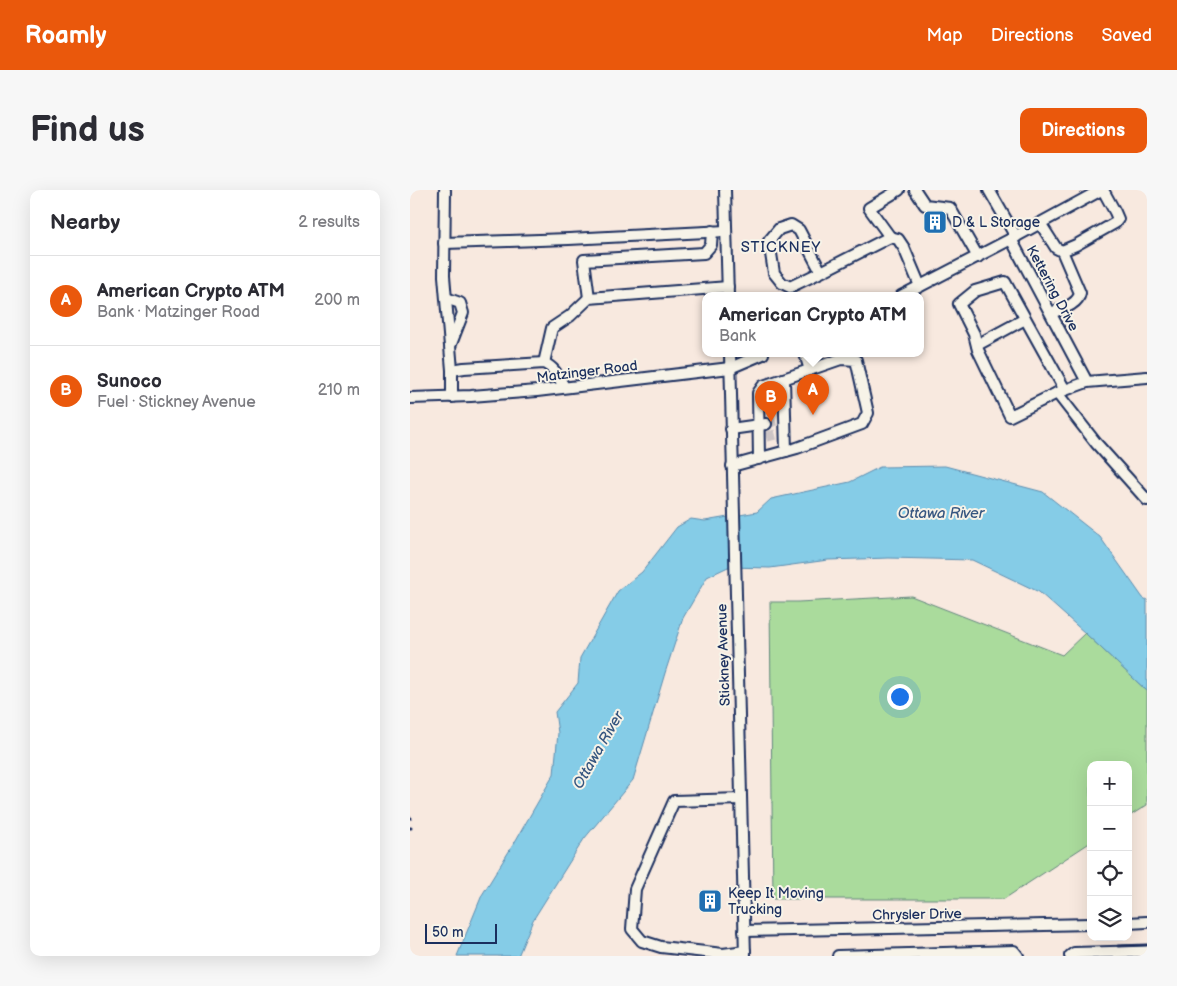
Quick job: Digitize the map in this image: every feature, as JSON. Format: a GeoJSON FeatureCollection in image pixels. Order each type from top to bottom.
{"type":"FeatureCollection","features":[{"type":"Feature","properties":{"kind":"street"},"geometry":{"type":"LineString","coordinates":[[445,190],[444,243],[452,396]]}},
{"type":"Feature","properties":{"kind":"street"},"geometry":{"type":"LineString","coordinates":[[708,292],[728,291],[725,190]]}},
{"type":"Feature","properties":{"kind":"street"},"geometry":{"type":"LineString","coordinates":[[899,190],[869,208],[890,237],[898,239],[904,248],[920,286]]}},
{"type":"Feature","properties":{"kind":"street"},"geometry":{"type":"LineString","coordinates":[[915,190],[925,205],[950,208],[978,257]]}},
{"type":"Feature","properties":{"kind":"street","name":"Kettering Drive"},"geometry":{"type":"LineString","coordinates":[[989,190],[1088,382]]}},
{"type":"Feature","properties":{"kind":"street"},"geometry":{"type":"LineString","coordinates":[[909,292],[1102,190],[1116,212],[1118,219],[1115,223],[1062,251]]}},
{"type":"Feature","properties":{"kind":"street"},"geometry":{"type":"LineString","coordinates":[[1040,223],[1056,248],[1062,251],[1080,293],[1077,302],[1051,313]]}},
{"type":"Feature","properties":{"kind":"street"},"geometry":{"type":"LineString","coordinates":[[821,272],[799,230],[791,226],[779,229],[769,241],[774,273],[782,283],[790,287],[821,272],[890,237]]}},
{"type":"Feature","properties":{"kind":"street"},"geometry":{"type":"LineString","coordinates":[[589,298],[584,260],[704,253],[711,244],[712,231]]}},
{"type":"Feature","properties":{"kind":"street"},"geometry":{"type":"LineString","coordinates":[[444,243],[726,231]]}},
{"type":"Feature","properties":{"kind":"street"},"geometry":{"type":"LineString","coordinates":[[1147,377],[1088,382],[1061,392],[1010,416],[978,350],[974,334],[959,304],[976,291],[1005,282],[1026,319],[1061,392],[1096,443],[1147,500]]}},
{"type":"Feature","properties":{"kind":"street"},"geometry":{"type":"LineString","coordinates":[[544,362],[552,328],[570,316],[589,298],[702,292]]}},
{"type":"Feature","properties":{"kind":"street"},"geometry":{"type":"LineString","coordinates":[[446,298],[460,303],[463,313],[450,346]]}},
{"type":"Feature","properties":{"kind":"street"},"geometry":{"type":"LineString","coordinates":[[977,345],[1026,319]]}},
{"type":"Feature","properties":{"kind":"street","name":"Stickney Avenue"},"geometry":{"type":"LineString","coordinates":[[730,357],[745,954]]}},
{"type":"Feature","properties":{"kind":"street","name":"Matzinger Road"},"geometry":{"type":"LineString","coordinates":[[410,398],[504,394],[730,368],[756,357]]}},
{"type":"Feature","properties":{"kind":"street"},"geometry":{"type":"LineString","coordinates":[[805,357],[810,370]]}},
{"type":"Feature","properties":{"kind":"street"},"geometry":{"type":"LineString","coordinates":[[732,466],[759,459],[786,451],[862,424],[868,413],[856,360],[841,359],[763,386],[758,393],[762,410],[762,438],[759,459]]}},
{"type":"Feature","properties":{"kind":"street"},"geometry":{"type":"LineString","coordinates":[[452,370],[544,362],[556,371],[564,387]]}},
{"type":"Feature","properties":{"kind":"street"},"geometry":{"type":"LineString","coordinates":[[784,379],[780,406],[781,433],[786,451]]}},
{"type":"Feature","properties":{"kind":"street"},"geometry":{"type":"LineString","coordinates":[[731,429],[762,425]]}},
{"type":"Feature","properties":{"kind":"street"},"geometry":{"type":"LineString","coordinates":[[741,799],[674,801],[636,889],[632,929],[642,941],[661,947],[723,954],[745,954]]}},
{"type":"Feature","properties":{"kind":"street"},"geometry":{"type":"LineString","coordinates":[[1132,923],[1147,922]]}},
{"type":"Feature","properties":{"kind":"street","name":"Chrysler Drive"},"geometry":{"type":"LineString","coordinates":[[744,931],[1087,924]]}},
{"type":"Feature","properties":{"kind":"street"},"geometry":{"type":"LineString","coordinates":[[838,956],[1014,951],[1018,956]]}},
{"type":"Feature","properties":{"kind":"street"},"geometry":{"type":"LineString","coordinates":[[1070,956],[1074,953],[1147,951]]}},
{"type":"Feature","properties":{"kind":"green space"},"geometry":{"type":"Polygon","coordinates":[[[911,596],[1062,655],[1085,633],[1147,691],[1147,805],[1132,814],[1132,761],[1087,761],[1087,845],[1004,899],[773,899],[770,602],[911,596]]]}},
{"type":"Feature","properties":{"kind":"water","name":"Ottawa River"},"geometry":{"type":"Polygon","coordinates":[[[945,466],[1043,492],[1100,537],[1143,598],[1147,600],[1147,691],[1039,592],[972,560],[889,558],[828,560],[770,568],[728,567],[707,577],[683,618],[633,780],[584,839],[533,920],[518,956],[457,956],[482,895],[554,774],[558,733],[555,712],[578,683],[580,658],[618,591],[642,572],[677,527],[691,519],[705,521],[757,512],[771,499],[850,482],[880,467],[945,466]]]}},
{"type":"Feature","properties":{"kind":"tunnel"},"geometry":{"type":"LineString","coordinates":[[766,410],[776,407]]}},
{"type":"Feature","properties":{"kind":"tunnel"},"geometry":{"type":"LineString","coordinates":[[766,424],[777,420]]}},
{"type":"Feature","properties":{"kind":"tunnel"},"geometry":{"type":"LineString","coordinates":[[766,437],[777,434]]}},
{"type":"Feature","properties":{"kind":"railway"},"geometry":{"type":"LineString","coordinates":[[1118,946],[1147,945]]}},
{"type":"Feature","properties":{"kind":"place","name":"D & L Storage"},"geometry":{"type":"Point","coordinates":[935,222]}},
{"type":"Feature","properties":{"kind":"place","name":"American Crypto ATM"},"geometry":{"type":"Point","coordinates":[813,415]}},
{"type":"Feature","properties":{"kind":"place","name":"Sunoco"},"geometry":{"type":"Point","coordinates":[771,422]}},
{"type":"Feature","properties":{"kind":"place","name":"Keep It Moving Trucking"},"geometry":{"type":"Point","coordinates":[710,901]}},
{"type":"Feature","properties":{"kind":"district","name":"STICKNEY"},"geometry":{"type":"Point","coordinates":[781,247]}}]}
